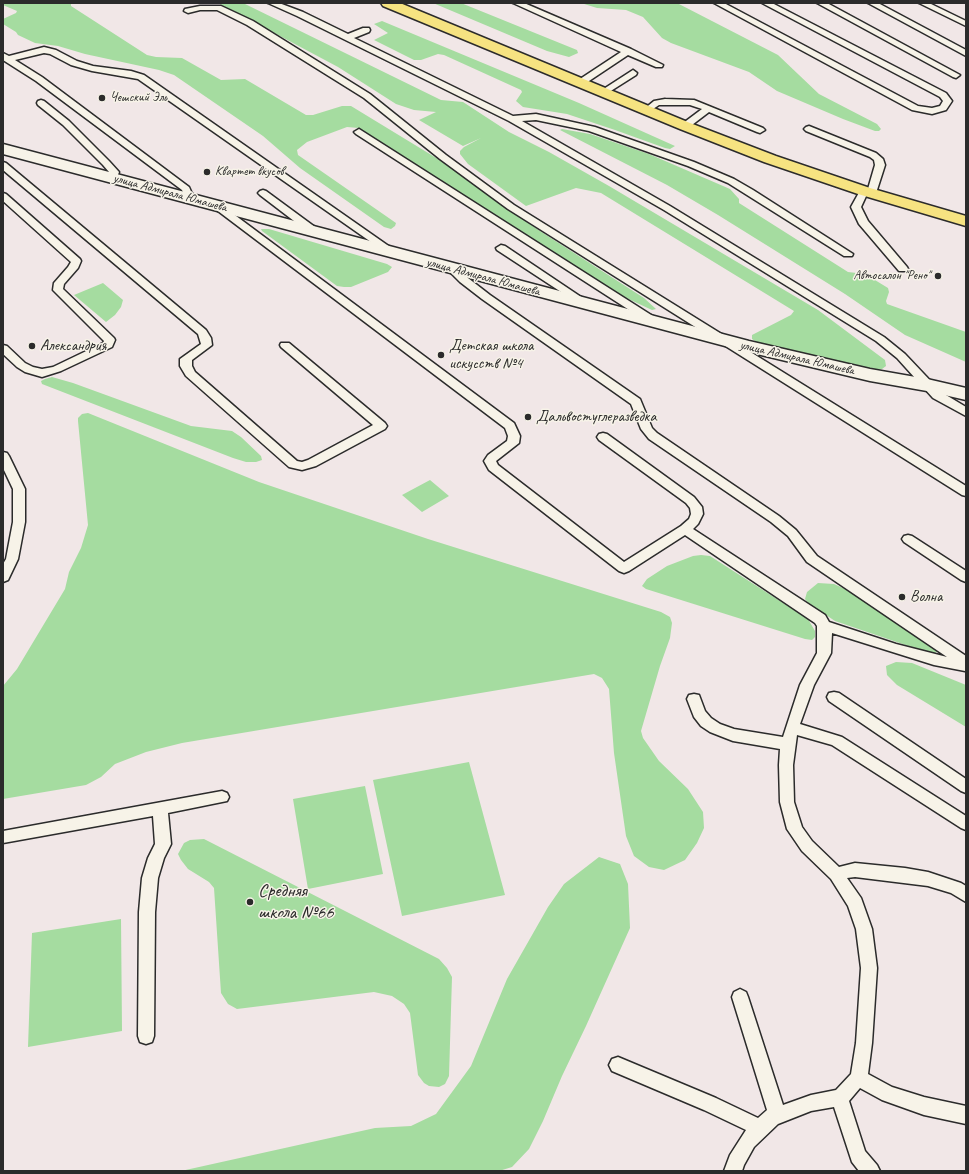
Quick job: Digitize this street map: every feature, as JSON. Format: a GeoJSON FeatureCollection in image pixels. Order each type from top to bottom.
{"type":"FeatureCollection","features":[{"type":"Feature","properties":{"kind":"main road"},"geometry":{"type":"LineString","coordinates":[[391,4],[685,126],[770,159],[868,192],[966,221]]}},
{"type":"Feature","properties":{"kind":"street","name":"улица Адмирала Юмашева"},"geometry":{"type":"LineString","coordinates":[[3,149],[656,323],[870,375],[927,385],[966,394]]}},
{"type":"Feature","properties":{"kind":"lane"},"geometry":{"type":"LineString","coordinates":[[272,3],[300,14],[512,119],[660,204],[880,339],[901,356],[937,395],[966,412]]}},
{"type":"Feature","properties":{"kind":"lane"},"geometry":{"type":"LineString","coordinates":[[517,3],[659,65]]}},
{"type":"Feature","properties":{"kind":"lane"},"geometry":{"type":"LineString","coordinates":[[718,3],[915,108],[932,111],[943,108],[948,101],[943,95],[766,3]]}},
{"type":"Feature","properties":{"kind":"lane"},"geometry":{"type":"LineString","coordinates":[[821,3],[956,75]]}},
{"type":"Feature","properties":{"kind":"lane"},"geometry":{"type":"LineString","coordinates":[[872,3],[966,53]]}},
{"type":"Feature","properties":{"kind":"lane"},"geometry":{"type":"LineString","coordinates":[[923,3],[966,24]]}},
{"type":"Feature","properties":{"kind":"lane"},"geometry":{"type":"LineString","coordinates":[[188,11],[200,8],[218,8],[250,23],[367,96],[443,157],[511,207],[966,492]]}},
{"type":"Feature","properties":{"kind":"lane"},"geometry":{"type":"LineString","coordinates":[[346,38],[366,30]]}},
{"type":"Feature","properties":{"kind":"lane"},"geometry":{"type":"LineString","coordinates":[[5,58],[44,50],[53,52],[74,63],[92,68],[141,77],[395,254]]}},
{"type":"Feature","properties":{"kind":"lane"},"geometry":{"type":"LineString","coordinates":[[580,83],[628,51]]}},
{"type":"Feature","properties":{"kind":"lane"},"geometry":{"type":"LineString","coordinates":[[5,58],[39,79],[186,189],[189,198]]}},
{"type":"Feature","properties":{"kind":"lane"},"geometry":{"type":"LineString","coordinates":[[603,92],[633,73]]}},
{"type":"Feature","properties":{"kind":"lane"},"geometry":{"type":"LineString","coordinates":[[646,110],[657,104],[680,101],[691,102],[760,130]]}},
{"type":"Feature","properties":{"kind":"lane"},"geometry":{"type":"LineString","coordinates":[[41,103],[66,123],[106,163],[114,172],[113,178]]}},
{"type":"Feature","properties":{"kind":"lane"},"geometry":{"type":"LineString","coordinates":[[685,126],[708,109]]}},
{"type":"Feature","properties":{"kind":"lane"},"geometry":{"type":"LineString","coordinates":[[512,119],[536,117],[592,128],[691,164],[731,181],[848,254]]}},
{"type":"Feature","properties":{"kind":"lane"},"geometry":{"type":"LineString","coordinates":[[809,129],[873,155],[878,159],[880,165],[878,174],[868,192],[856,207],[863,222],[903,269]]}},
{"type":"Feature","properties":{"kind":"lane"},"geometry":{"type":"LineString","coordinates":[[359,132],[656,323]]}},
{"type":"Feature","properties":{"kind":"lane"},"geometry":{"type":"LineString","coordinates":[[3,165],[202,332],[206,338],[207,345],[186,359],[186,366],[190,374],[292,464],[302,466],[312,463],[381,426],[285,345]]}},
{"type":"Feature","properties":{"kind":"lane"},"geometry":{"type":"LineString","coordinates":[[264,193],[315,232]]}},
{"type":"Feature","properties":{"kind":"lane"},"geometry":{"type":"LineString","coordinates":[[3,196],[76,260],[73,268],[59,283],[58,290],[110,340],[108,345],[57,369],[42,373],[29,370],[20,365],[3,348]]}},
{"type":"Feature","properties":{"kind":"lane"},"geometry":{"type":"LineString","coordinates":[[217,206],[510,426],[514,436],[514,443],[492,458],[490,461],[493,467],[624,568],[685,529],[694,521],[698,514],[696,507],[690,500],[604,437]]}},
{"type":"Feature","properties":{"kind":"lane"},"geometry":{"type":"LineString","coordinates":[[501,248],[586,304]]}},
{"type":"Feature","properties":{"kind":"lane"},"geometry":{"type":"LineString","coordinates":[[453,269],[464,280],[486,297],[636,402],[647,429],[653,436],[775,518],[792,533],[812,559],[966,663]]}},
{"type":"Feature","properties":{"kind":"lane"},"geometry":{"type":"LineString","coordinates":[[3,456],[19,489],[19,522],[12,559],[3,577]]}},
{"type":"Feature","properties":{"kind":"lane"},"geometry":{"type":"LineString","coordinates":[[685,529],[820,619],[824,626],[824,653],[808,685],[792,728],[788,744],[786,766],[787,802],[795,829],[807,846],[836,874],[855,903],[864,929],[869,968],[864,1043],[862,1063],[858,1078],[840,1098],[811,1103],[777,1114],[748,1140],[736,1161],[733,1171]]}},
{"type":"Feature","properties":{"kind":"lane"},"geometry":{"type":"LineString","coordinates":[[908,539],[966,578]]}},
{"type":"Feature","properties":{"kind":"lane"},"geometry":{"type":"LineString","coordinates":[[824,626],[903,651],[966,666]]}},
{"type":"Feature","properties":{"kind":"lane"},"geometry":{"type":"LineString","coordinates":[[834,697],[966,787]]}},
{"type":"Feature","properties":{"kind":"lane"},"geometry":{"type":"LineString","coordinates":[[694,699],[699,713],[706,722],[714,728],[733,735],[788,744]]}},
{"type":"Feature","properties":{"kind":"lane"},"geometry":{"type":"LineString","coordinates":[[792,728],[811,732],[837,741],[966,824]]}},
{"type":"Feature","properties":{"kind":"lane"},"geometry":{"type":"LineString","coordinates":[[3,837],[222,798]]}},
{"type":"Feature","properties":{"kind":"lane"},"geometry":{"type":"LineString","coordinates":[[146,1036],[147,912],[150,878],[156,858],[163,844],[160,809]]}},
{"type":"Feature","properties":{"kind":"lane"},"geometry":{"type":"LineString","coordinates":[[836,874],[854,870],[906,875],[928,879],[956,888],[966,895]]}},
{"type":"Feature","properties":{"kind":"lane"},"geometry":{"type":"LineString","coordinates":[[740,997],[777,1114]]}},
{"type":"Feature","properties":{"kind":"lane"},"geometry":{"type":"LineString","coordinates":[[618,1065],[710,1104],[760,1128]]}},
{"type":"Feature","properties":{"kind":"lane"},"geometry":{"type":"LineString","coordinates":[[858,1078],[888,1094],[924,1106],[966,1115]]}},
{"type":"Feature","properties":{"kind":"lane"},"geometry":{"type":"LineString","coordinates":[[840,1098],[858,1156],[870,1171]]}},
{"type":"Feature","properties":{"kind":"green space"},"geometry":{"type":"Polygon","coordinates":[[[3,3],[71,3],[71,6],[147,55],[156,57],[182,58],[221,80],[245,79],[306,115],[313,115],[342,106],[351,106],[438,159],[540,231],[644,298],[656,309],[652,310],[622,296],[359,128],[347,127],[307,142],[297,150],[298,155],[396,223],[391,229],[384,227],[300,168],[263,136],[174,75],[159,70],[85,54],[58,46],[35,43],[18,35],[16,32],[3,24],[3,19],[16,13],[17,11],[3,5],[3,3]]]}},
{"type":"Feature","properties":{"kind":"green space"},"geometry":{"type":"Polygon","coordinates":[[[218,3],[243,3],[441,100],[463,102],[509,132],[549,152],[609,186],[818,310],[885,360],[886,366],[882,369],[872,370],[758,343],[752,339],[752,335],[791,315],[794,311],[601,193],[576,188],[526,206],[468,164],[460,154],[460,151],[464,147],[481,138],[463,146],[419,120],[436,112],[414,110],[396,104],[338,67],[218,3]]]}},
{"type":"Feature","properties":{"kind":"green space"},"geometry":{"type":"Polygon","coordinates":[[[433,3],[461,3],[577,50],[578,53],[569,57],[547,51],[433,3]]]}},
{"type":"Feature","properties":{"kind":"green space"},"geometry":{"type":"Polygon","coordinates":[[[581,3],[677,3],[778,55],[819,94],[877,124],[881,129],[879,131],[875,131],[843,119],[777,91],[749,72],[671,43],[662,38],[643,17],[626,10],[597,8],[581,3]]]}},
{"type":"Feature","properties":{"kind":"green space"},"geometry":{"type":"Polygon","coordinates":[[[382,21],[579,103],[675,146],[670,149],[665,148],[567,114],[523,107],[516,101],[522,92],[521,90],[444,55],[438,54],[421,60],[414,60],[374,40],[388,33],[374,24],[382,21]]]}},
{"type":"Feature","properties":{"kind":"green space"},"geometry":{"type":"Polygon","coordinates":[[[562,129],[590,134],[649,154],[730,189],[739,199],[739,203],[848,272],[865,274],[888,288],[889,292],[886,301],[887,304],[966,332],[966,362],[905,335],[845,294],[718,215],[667,185],[560,130],[562,129]]]}},
{"type":"Feature","properties":{"kind":"green space"},"geometry":{"type":"Polygon","coordinates":[[[261,229],[269,229],[387,264],[392,267],[388,272],[351,287],[337,286],[261,229]]]}},
{"type":"Feature","properties":{"kind":"green space"},"geometry":{"type":"Polygon","coordinates":[[[103,283],[123,300],[121,307],[115,315],[106,322],[74,295],[103,283]]]}},
{"type":"Feature","properties":{"kind":"green space"},"geometry":{"type":"Polygon","coordinates":[[[52,377],[73,383],[191,426],[232,431],[241,437],[261,456],[262,460],[256,462],[246,462],[233,458],[42,384],[41,381],[52,377]]]}},
{"type":"Feature","properties":{"kind":"green space"},"geometry":{"type":"Polygon","coordinates":[[[88,413],[259,482],[428,539],[661,612],[670,617],[672,623],[670,638],[660,666],[641,731],[643,738],[659,761],[688,789],[703,812],[704,828],[697,843],[685,860],[664,870],[649,867],[634,856],[626,836],[614,753],[609,689],[602,678],[594,674],[182,743],[146,752],[115,764],[101,777],[86,785],[3,799],[3,686],[17,669],[65,589],[69,572],[81,548],[88,525],[78,418],[82,414],[88,413]]]}},
{"type":"Feature","properties":{"kind":"green space"},"geometry":{"type":"Polygon","coordinates":[[[430,480],[449,496],[422,512],[402,495],[430,480]]]}},
{"type":"Feature","properties":{"kind":"green space"},"geometry":{"type":"Polygon","coordinates":[[[693,556],[710,556],[808,619],[815,631],[815,637],[812,640],[805,639],[646,589],[642,586],[647,579],[667,566],[693,556]]]}},
{"type":"Feature","properties":{"kind":"green space"},"geometry":{"type":"Polygon","coordinates":[[[818,583],[834,584],[845,589],[935,646],[938,651],[935,653],[929,653],[835,621],[808,603],[805,599],[807,592],[818,583]]]}},
{"type":"Feature","properties":{"kind":"green space"},"geometry":{"type":"Polygon","coordinates":[[[896,662],[912,663],[966,685],[966,727],[897,685],[887,675],[886,666],[896,662]]]}},
{"type":"Feature","properties":{"kind":"green space"},"geometry":{"type":"Polygon","coordinates":[[[469,762],[505,895],[402,916],[373,780],[469,762]]]}},
{"type":"Feature","properties":{"kind":"green space"},"geometry":{"type":"Polygon","coordinates":[[[365,786],[383,874],[308,889],[293,799],[365,786]]]}},
{"type":"Feature","properties":{"kind":"green space"},"geometry":{"type":"Polygon","coordinates":[[[204,839],[439,959],[447,968],[452,977],[449,1076],[445,1084],[439,1087],[429,1086],[424,1083],[418,1075],[410,1013],[404,1004],[392,996],[374,992],[237,1009],[228,1004],[221,993],[214,888],[209,882],[188,869],[178,854],[184,843],[190,840],[204,839]]]}},
{"type":"Feature","properties":{"kind":"green space"},"geometry":{"type":"Polygon","coordinates":[[[599,857],[620,864],[628,884],[630,928],[543,1121],[529,1149],[512,1167],[499,1171],[181,1171],[375,1128],[411,1126],[436,1114],[471,1066],[507,979],[548,907],[564,884],[599,857]]]}},
{"type":"Feature","properties":{"kind":"green space"},"geometry":{"type":"Polygon","coordinates":[[[121,919],[122,1031],[28,1047],[32,933],[121,919]]]}},
{"type":"Feature","properties":{"kind":"place","name":"Чешский Эль"},"geometry":{"type":"Point","coordinates":[102,98]}},
{"type":"Feature","properties":{"kind":"place","name":"Квартет вкусов"},"geometry":{"type":"Point","coordinates":[207,172]}},
{"type":"Feature","properties":{"kind":"place","name":"Автосалон \"Рено\""},"geometry":{"type":"Point","coordinates":[938,276]}},
{"type":"Feature","properties":{"kind":"place","name":"Александрия"},"geometry":{"type":"Point","coordinates":[32,346]}},
{"type":"Feature","properties":{"kind":"place","name":"Детская школа искусств №4"},"geometry":{"type":"Point","coordinates":[441,355]}},
{"type":"Feature","properties":{"kind":"place","name":"Дальвостуглеразведка"},"geometry":{"type":"Point","coordinates":[528,417]}},
{"type":"Feature","properties":{"kind":"place","name":"Волна"},"geometry":{"type":"Point","coordinates":[902,597]}},
{"type":"Feature","properties":{"kind":"place","name":"Средняя школа №66"},"geometry":{"type":"Point","coordinates":[250,902]}}]}
